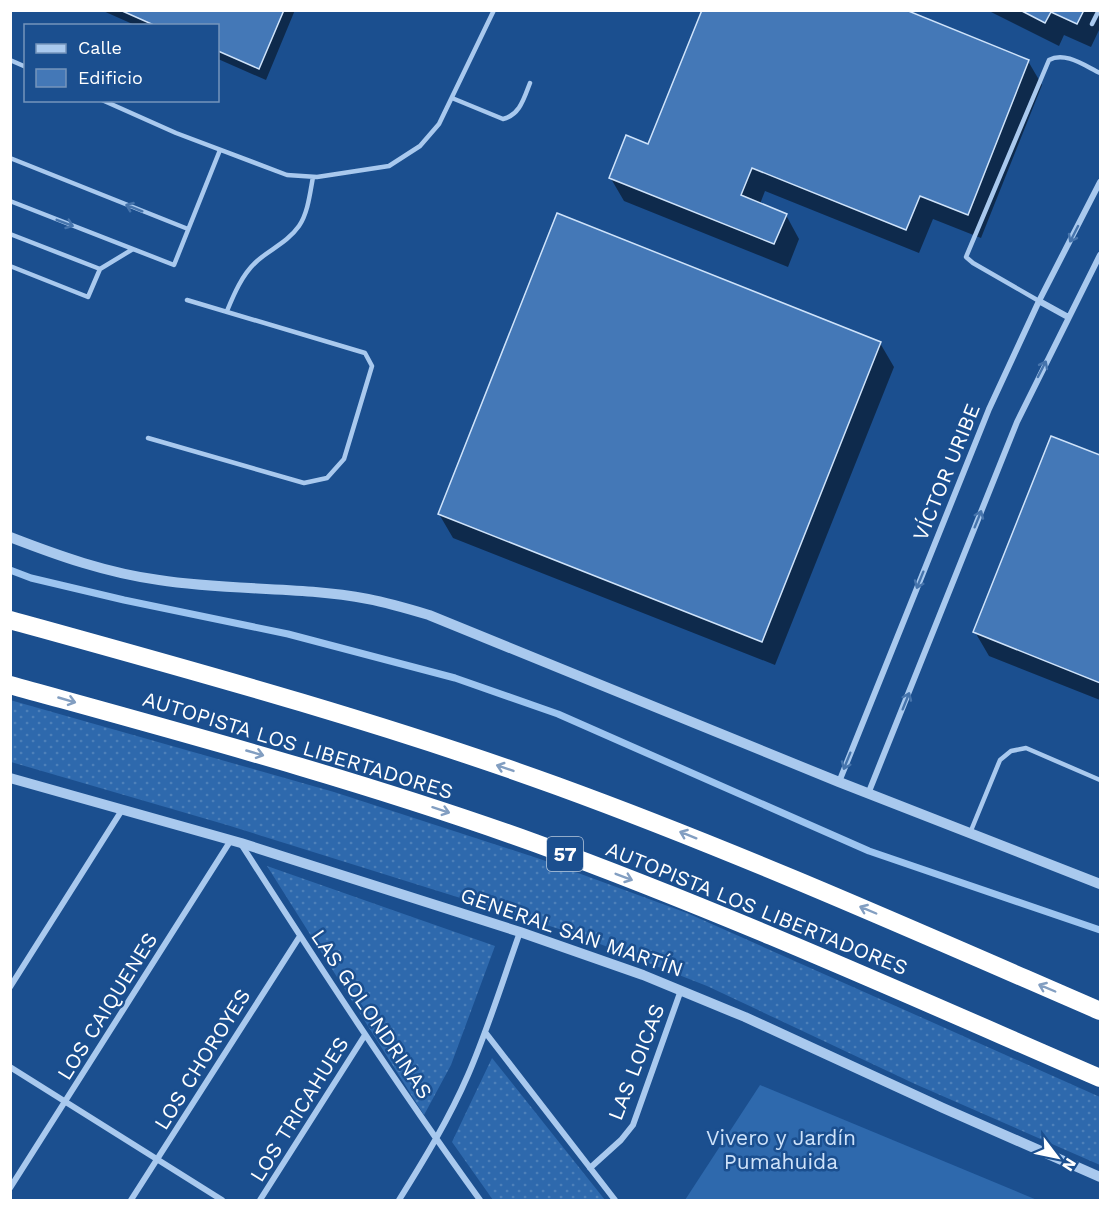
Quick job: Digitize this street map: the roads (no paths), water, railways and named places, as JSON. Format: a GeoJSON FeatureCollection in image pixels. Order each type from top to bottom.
{"type":"FeatureCollection","features":[{"type":"Feature","properties":{"kind":"highway","name":"AUTOPISTA LOS LIBERTADORES"},"geometry":{"type":"LineString","coordinates":[[10,620],[346,716],[556,786],[778,871],[1101,1011]]}},
{"type":"Feature","properties":{"kind":"highway","name":"AUTOPISTA LOS LIBERTADORES"},"geometry":{"type":"LineString","coordinates":[[10,685],[296,765],[450,813],[534,843],[746,926],[1101,1078]]}},
{"type":"Feature","properties":{"kind":"street","name":"VÍCTOR URIBE"},"geometry":{"type":"LineString","coordinates":[[839,782],[989,409],[1039,301],[1101,182]]}},
{"type":"Feature","properties":{"kind":"street"},"geometry":{"type":"LineString","coordinates":[[868,794],[1017,422],[1101,255]]}},
{"type":"Feature","properties":{"kind":"street"},"geometry":{"type":"LineString","coordinates":[[1039,301],[1068,317]]}},
{"type":"Feature","properties":{"kind":"street"},"geometry":{"type":"LineString","coordinates":[[10,537],[70,560],[129,575],[188,584],[338,594],[367,598],[407,608],[462,628],[868,794],[1101,884]]}},
{"type":"Feature","properties":{"kind":"street","name":"GENERAL SAN MARTÍN"},"geometry":{"type":"LineString","coordinates":[[10,778],[236,842],[520,932],[681,990],[1101,1177]]}},
{"type":"Feature","properties":{"kind":"street"},"geometry":{"type":"LineString","coordinates":[[10,987],[122,810]]}},
{"type":"Feature","properties":{"kind":"street","name":"LAS GOLONDRINAS"},"geometry":{"type":"LineString","coordinates":[[236,842],[435,1138],[480,1200]]}},
{"type":"Feature","properties":{"kind":"street","name":"LOS CAIQUENES"},"geometry":{"type":"LineString","coordinates":[[10,1188],[236,842]]}},
{"type":"Feature","properties":{"kind":"street"},"geometry":{"type":"LineString","coordinates":[[399,1200],[468,1076],[486,1032],[520,932]]}},
{"type":"Feature","properties":{"kind":"street","name":"LOS CHOROYES"},"geometry":{"type":"LineString","coordinates":[[131,1200],[300,936]]}},
{"type":"Feature","properties":{"kind":"street","name":"LAS LOICAS"},"geometry":{"type":"LineString","coordinates":[[590,1168],[621,1140],[633,1125],[681,990]]}},
{"type":"Feature","properties":{"kind":"street"},"geometry":{"type":"LineString","coordinates":[[486,1032],[615,1200]]}},
{"type":"Feature","properties":{"kind":"street","name":"LOS TRICAHUES"},"geometry":{"type":"LineString","coordinates":[[260,1200],[365,1035]]}},
{"type":"Feature","properties":{"kind":"street"},"geometry":{"type":"LineString","coordinates":[[10,1067],[222,1200]]}},
{"type":"Feature","properties":{"kind":"lane"},"geometry":{"type":"LineString","coordinates":[[106,102],[176,133],[287,175],[313,177],[389,166],[420,146],[439,124],[494,10]]}},
{"type":"Feature","properties":{"kind":"lane"},"geometry":{"type":"LineString","coordinates":[[1092,24],[1099,10]]}},
{"type":"Feature","properties":{"kind":"lane"},"geometry":{"type":"LineString","coordinates":[[1039,301],[966,257],[1049,60],[1056,56],[1066,57],[1101,73]]}},
{"type":"Feature","properties":{"kind":"lane"},"geometry":{"type":"LineString","coordinates":[[10,60],[24,66]]}},
{"type":"Feature","properties":{"kind":"lane"},"geometry":{"type":"LineString","coordinates":[[452,98],[503,119],[512,117],[518,110],[530,83]]}},
{"type":"Feature","properties":{"kind":"lane"},"geometry":{"type":"LineString","coordinates":[[10,201],[174,265],[220,150]]}},
{"type":"Feature","properties":{"kind":"lane"},"geometry":{"type":"LineString","coordinates":[[10,158],[188,229]]}},
{"type":"Feature","properties":{"kind":"lane"},"geometry":{"type":"LineString","coordinates":[[227,311],[245,275],[256,262],[288,240],[301,224],[313,177]]}},
{"type":"Feature","properties":{"kind":"lane"},"geometry":{"type":"LineString","coordinates":[[10,234],[100,269]]}},
{"type":"Feature","properties":{"kind":"lane"},"geometry":{"type":"LineString","coordinates":[[10,266],[88,297],[100,269],[133,249]]}},
{"type":"Feature","properties":{"kind":"lane"},"geometry":{"type":"LineString","coordinates":[[148,438],[304,483],[327,477],[344,459],[372,366],[365,353],[188,300]]}},
{"type":"Feature","properties":{"kind":"lane"},"geometry":{"type":"LineString","coordinates":[[970,833],[1000,760],[1011,751],[1026,748],[1101,780]]}},
{"type":"Feature","properties":{"kind":"waterway"},"geometry":{"type":"LineString","coordinates":[[10,570],[31,578],[124,600],[288,634],[455,678],[558,714],[869,851],[1100,930]]}},
{"type":"Feature","properties":{"kind":"park label","name":"Vivero y Jardín Pumahuida"},"geometry":{"type":"Point","coordinates":[781,1149]}}]}
